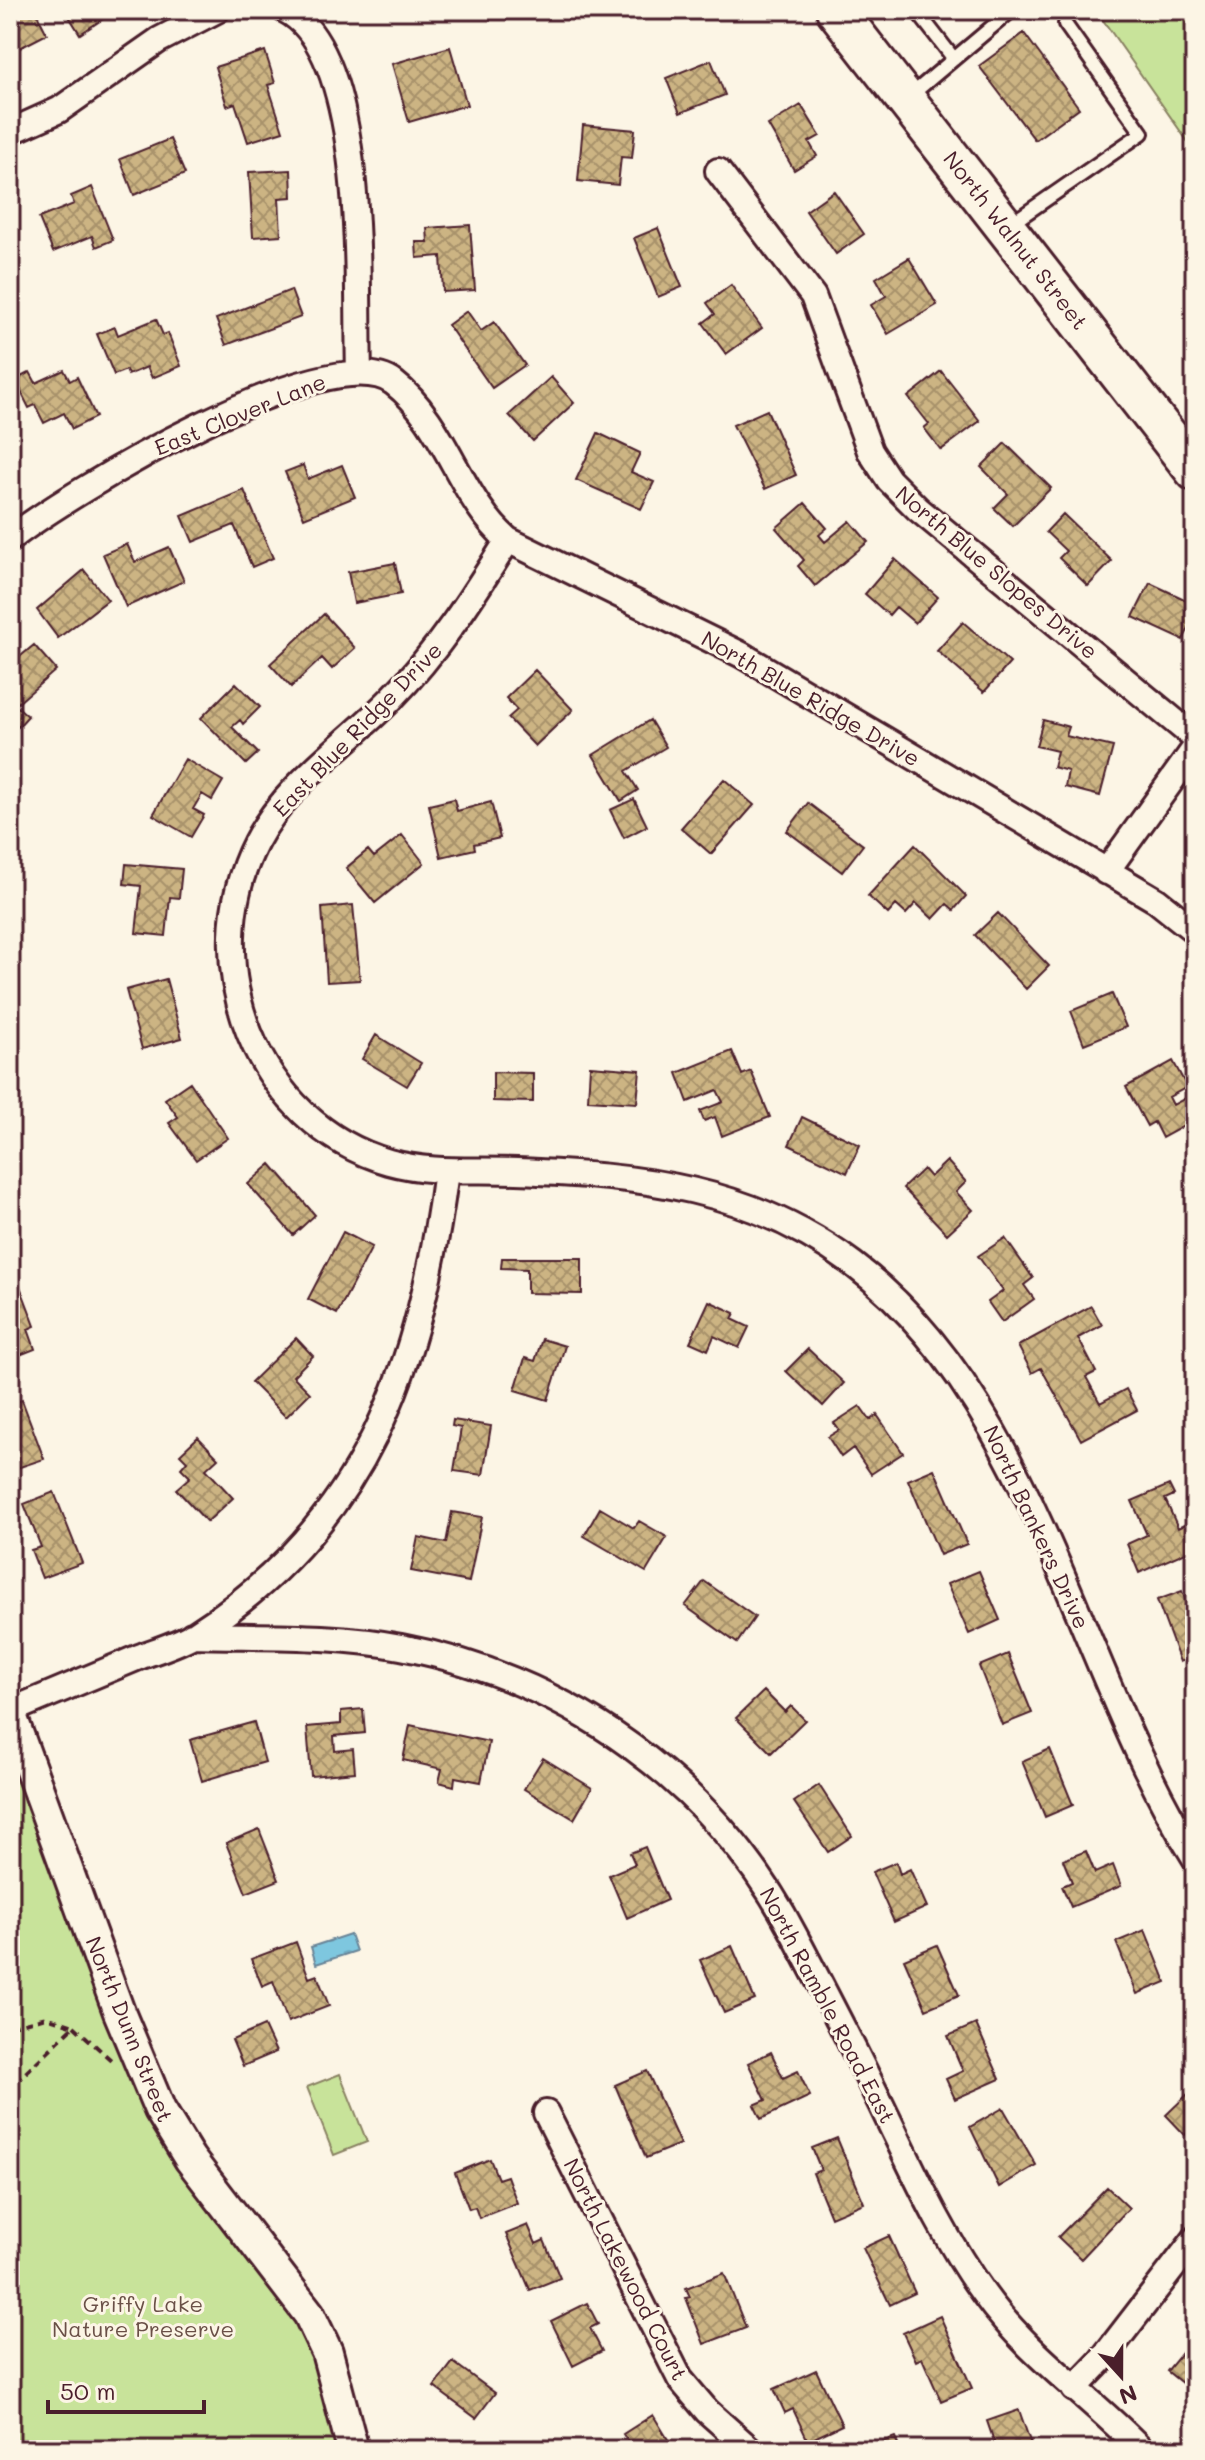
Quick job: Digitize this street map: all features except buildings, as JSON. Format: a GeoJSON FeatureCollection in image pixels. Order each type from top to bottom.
{"type":"FeatureCollection","features":[{"type":"Feature","properties":{"kind":"main road","name":"North Walnut Street"},"geometry":{"type":"LineString","coordinates":[[836,10],[1187,454]]}},
{"type":"Feature","properties":{"kind":"street"},"geometry":{"type":"LineString","coordinates":[[10,132],[59,110],[159,40],[217,10]]}},
{"type":"Feature","properties":{"kind":"street"},"geometry":{"type":"LineString","coordinates":[[285,10],[301,22],[323,54],[348,129],[352,155],[359,372],[386,378],[408,396],[483,514],[508,540]]}},
{"type":"Feature","properties":{"kind":"street","name":"North Blue Slopes Drive"},"geometry":{"type":"LineString","coordinates":[[718,171],[813,296],[827,327],[856,421],[889,480],[918,509],[1195,738]]}},
{"type":"Feature","properties":{"kind":"street","name":"East Clover Lane"},"geometry":{"type":"LineString","coordinates":[[10,539],[80,490],[184,433],[327,377],[359,372]]}},
{"type":"Feature","properties":{"kind":"street","name":"North Blue Ridge Drive"},"geometry":{"type":"LineString","coordinates":[[508,540],[742,655],[1156,900],[1195,931]]}},
{"type":"Feature","properties":{"kind":"street","name":"East Blue Ridge Drive"},"geometry":{"type":"LineString","coordinates":[[446,1171],[392,1163],[363,1153],[313,1121],[272,1075],[255,1049],[235,998],[231,967],[234,912],[247,861],[274,814],[421,666],[448,633],[508,540]]}},
{"type":"Feature","properties":{"kind":"street"},"geometry":{"type":"LineString","coordinates":[[1106,872],[1195,748]]}},
{"type":"Feature","properties":{"kind":"street"},"geometry":{"type":"LineString","coordinates":[[10,1712],[192,1635],[244,1598],[284,1561],[351,1485],[391,1401],[412,1345],[433,1261],[446,1171]]}},
{"type":"Feature","properties":{"kind":"street","name":"North Bankers Drive"},"geometry":{"type":"LineString","coordinates":[[446,1171],[603,1175],[693,1188],[741,1204],[809,1236],[882,1288],[933,1346],[998,1436],[1151,1777],[1195,1858]]}},
{"type":"Feature","properties":{"kind":"street","name":"North Ramble Road East"},"geometry":{"type":"LineString","coordinates":[[192,1635],[346,1640],[400,1647],[460,1661],[531,1687],[570,1707],[624,1740],[670,1775],[727,1831],[769,1889],[919,2185],[965,2265],[1025,2344],[1142,2450]]}},
{"type":"Feature","properties":{"kind":"street","name":"North Dunn Street"},"geometry":{"type":"LineString","coordinates":[[10,1712],[119,2012],[160,2110],[190,2159],[309,2314],[327,2352],[353,2450]]}},
{"type":"Feature","properties":{"kind":"street","name":"North Lakewood Court"},"geometry":{"type":"LineString","coordinates":[[546,2113],[680,2379],[707,2411],[751,2450]]}},
{"type":"Feature","properties":{"kind":"street"},"geometry":{"type":"LineString","coordinates":[[1074,2389],[1100,2362],[1195,2239]]}},
{"type":"Feature","properties":{"kind":"lane"},"geometry":{"type":"LineString","coordinates":[[916,10],[954,59]]}},
{"type":"Feature","properties":{"kind":"lane"},"geometry":{"type":"LineString","coordinates":[[906,99],[1012,10]]}},
{"type":"Feature","properties":{"kind":"lane"},"geometry":{"type":"LineString","coordinates":[[1006,227],[1142,133],[1065,24]]}},
{"type":"Feature","properties":{"kind":"path"},"geometry":{"type":"LineString","coordinates":[[10,2027],[46,2017],[74,2026],[10,2088]]}},
{"type":"Feature","properties":{"kind":"green space"},"geometry":{"type":"Polygon","coordinates":[[[1096,10],[1195,10],[1195,152],[1096,10]]]}},
{"type":"Feature","properties":{"kind":"green space","name":"Griffy Lake Nature Preserve"},"geometry":{"type":"Polygon","coordinates":[[[10,1713],[145,2075],[291,2287],[353,2450],[10,2450],[10,1713]]]}},
{"type":"Feature","properties":{"kind":"green space"},"geometry":{"type":"Polygon","coordinates":[[[340,2074],[367,2142],[334,2155],[307,2087],[340,2074]]]}},
{"type":"Feature","properties":{"kind":"water"},"geometry":{"type":"Polygon","coordinates":[[[350,1934],[356,1951],[316,1964],[311,1947],[350,1934]]]}}]}
